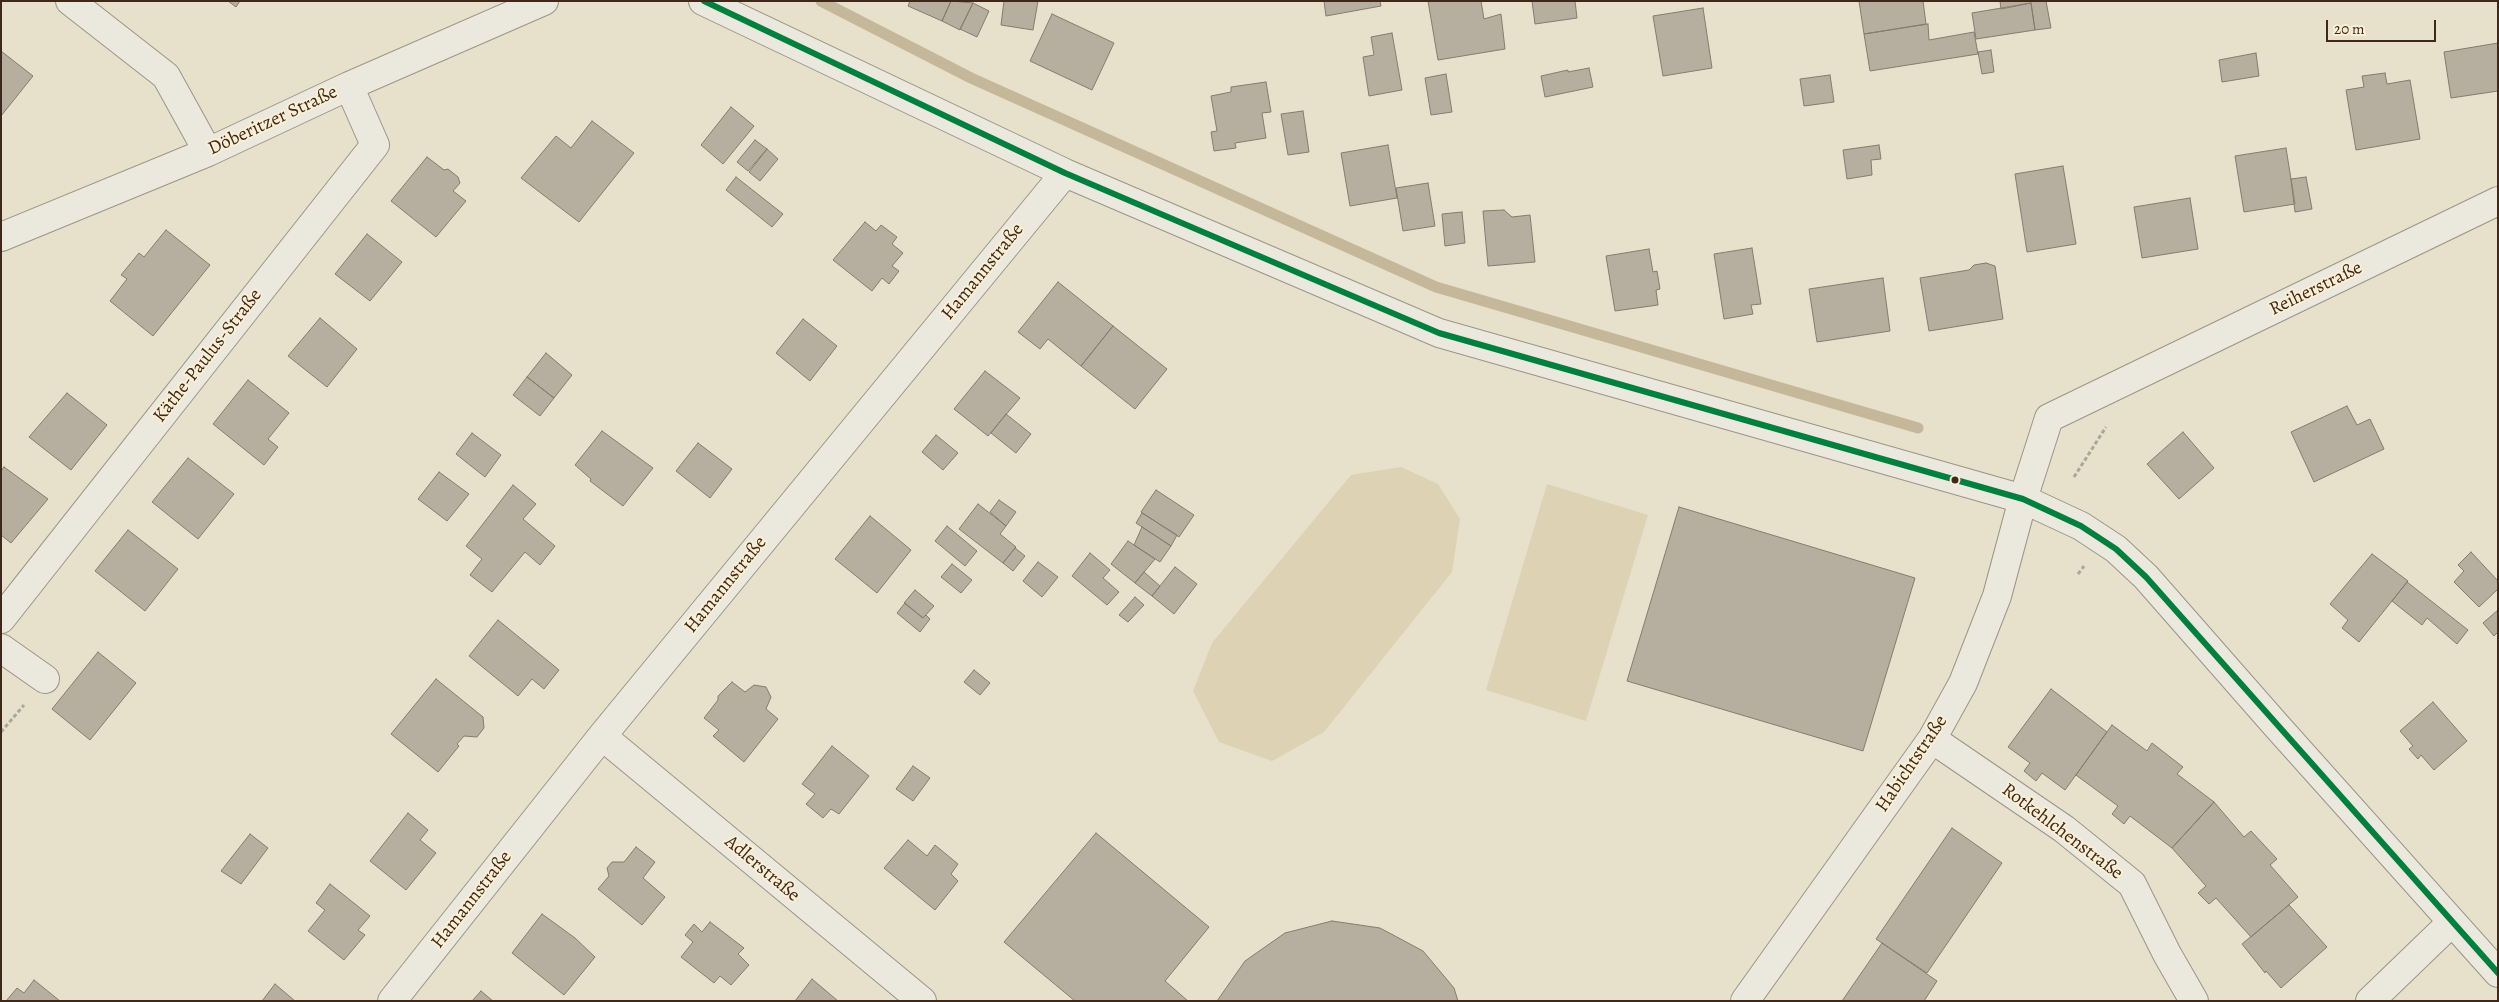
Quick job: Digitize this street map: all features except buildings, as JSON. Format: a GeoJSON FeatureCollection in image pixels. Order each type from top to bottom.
{"type":"FeatureCollection","features":[{"type":"Feature","properties":{"kind":"street"},"geometry":{"type":"LineString","coordinates":[[70,1],[166,76],[208,152]]}},
{"type":"Feature","properties":{"kind":"street","name":"Döberitzer Straße"},"geometry":{"type":"LineString","coordinates":[[1,237],[208,152],[349,86],[544,1]]}},
{"type":"Feature","properties":{"kind":"street"},"geometry":{"type":"LineString","coordinates":[[703,1],[1065,173],[1439,333],[2023,499],[2102,539],[2146,577],[2498,973]]}},
{"type":"Feature","properties":{"kind":"street","name":"Käthe-Paulus-Straße"},"geometry":{"type":"LineString","coordinates":[[1,619],[375,144],[349,86]]}},
{"type":"Feature","properties":{"kind":"street","name":"Hamannstraße"},"geometry":{"type":"LineString","coordinates":[[392,1001],[602,736],[1065,173]]}},
{"type":"Feature","properties":{"kind":"street","name":"Reiherstraße"},"geometry":{"type":"LineString","coordinates":[[2023,499],[2049,418],[2498,201]]}},
{"type":"Feature","properties":{"kind":"street","name":"Habichtstraße"},"geometry":{"type":"LineString","coordinates":[[1745,1001],[1932,739],[1963,683],[1997,596],[2023,499]]}},
{"type":"Feature","properties":{"kind":"street"},"geometry":{"type":"LineString","coordinates":[[1,648],[45,679]]}},
{"type":"Feature","properties":{"kind":"street","name":"Adlerstraße"},"geometry":{"type":"LineString","coordinates":[[602,736],[922,1001]]}},
{"type":"Feature","properties":{"kind":"street","name":"Rotkehlchenstraße"},"geometry":{"type":"LineString","coordinates":[[1932,739],[2064,829],[2132,884],[2167,954],[2194,1001]]}},
{"type":"Feature","properties":{"kind":"street"},"geometry":{"type":"LineString","coordinates":[[2370,1001],[2452,922]]}},
{"type":"Feature","properties":{"kind":"shaded area"},"geometry":{"type":"Polygon","coordinates":[[[1401,467],[1438,484],[1460,519],[1452,572],[1324,732],[1272,761],[1219,742],[1193,691],[1212,643],[1351,475],[1401,467]]]}},
{"type":"Feature","properties":{"kind":"shaded area"},"geometry":{"type":"Polygon","coordinates":[[[1547,484],[1648,515],[1586,721],[1486,690],[1547,484]]]}},
{"type":"Feature","properties":{"kind":"waterway"},"geometry":{"type":"LineString","coordinates":[[821,1],[971,78],[1436,287],[1918,428]]}},
{"type":"Feature","properties":{"kind":"transit line"},"geometry":{"type":"LineString","coordinates":[[704,1],[1065,173],[1439,333],[2023,499],[2081,526],[2116,549],[2146,577],[2498,973]]}}]}
